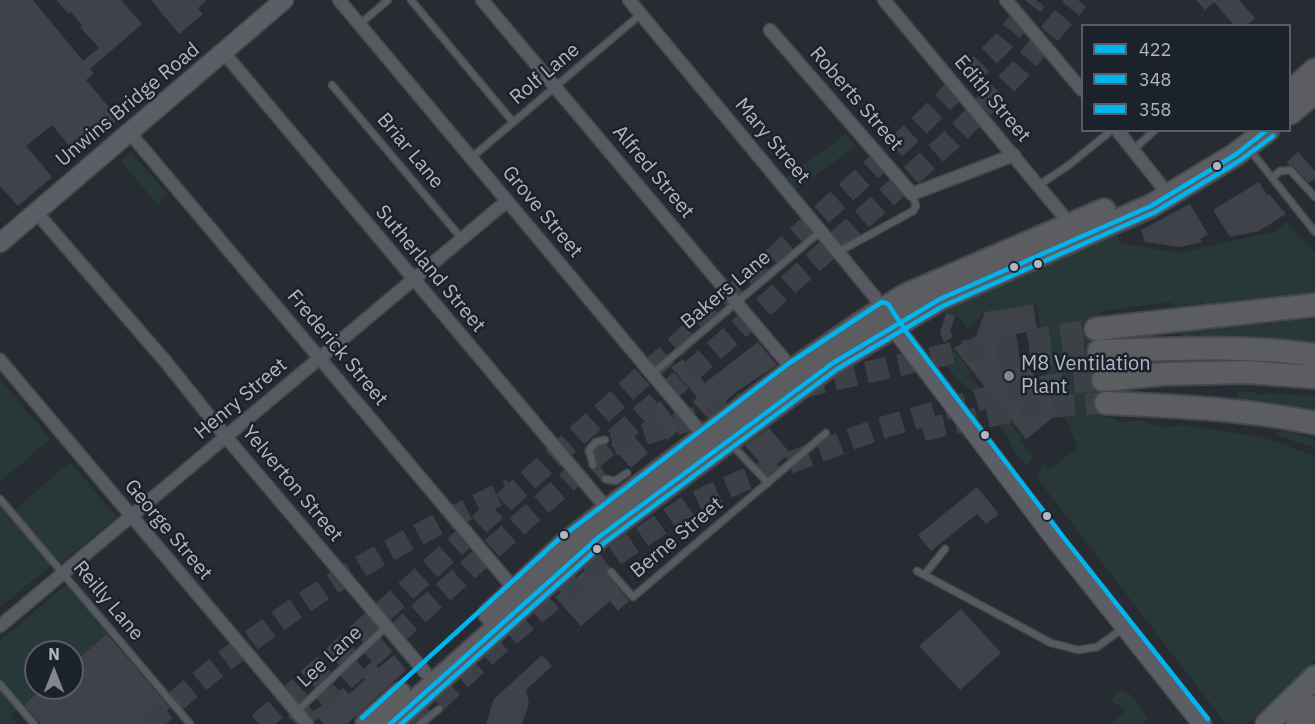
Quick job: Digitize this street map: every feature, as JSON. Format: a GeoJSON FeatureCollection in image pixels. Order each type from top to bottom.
{"type":"FeatureCollection","features":[{"type":"Feature","properties":{"kind":"highway"},"geometry":{"type":"LineString","coordinates":[[1291,91],[1315,70]]}},
{"type":"Feature","properties":{"kind":"highway"},"geometry":{"type":"LineString","coordinates":[[1291,112],[1315,92]]}},
{"type":"Feature","properties":{"kind":"highway"},"geometry":{"type":"LineString","coordinates":[[367,724],[564,545],[608,510],[716,442],[814,376],[888,318],[906,295],[1160,184],[1245,139],[1263,132]]}},
{"type":"Feature","properties":{"kind":"highway"},"geometry":{"type":"LineString","coordinates":[[392,723],[574,558],[716,442],[793,370],[888,318],[940,299],[1151,206],[1245,139]]}},
{"type":"Feature","properties":{"kind":"highway"},"geometry":{"type":"LineString","coordinates":[[1315,306],[1283,309],[1098,340],[1177,349],[1250,350],[1315,355]]}},
{"type":"Feature","properties":{"kind":"highway"},"geometry":{"type":"LineString","coordinates":[[1103,380],[1163,374],[1247,372],[1315,377]]}},
{"type":"Feature","properties":{"kind":"highway"},"geometry":{"type":"LineString","coordinates":[[1106,403],[1218,409],[1281,416],[1315,423]]}},
{"type":"Feature","properties":{"kind":"highway"},"geometry":{"type":"LineString","coordinates":[[1218,409],[1267,417],[1315,434]]}},
{"type":"Feature","properties":{"kind":"highway"},"geometry":{"type":"LineString","coordinates":[[1267,724],[1315,677]]}},
{"type":"Feature","properties":{"kind":"highway"},"geometry":{"type":"LineString","coordinates":[[1297,724],[1315,707]]}},
{"type":"Feature","properties":{"kind":"main road","name":"Unwins Bridge Road"},"geometry":{"type":"LineString","coordinates":[[0,243],[284,0]]}},
{"type":"Feature","properties":{"kind":"main road"},"geometry":{"type":"LineString","coordinates":[[888,318],[1124,627],[1202,724]]}},
{"type":"Feature","properties":{"kind":"street","name":"Grove Street"},"geometry":{"type":"LineString","coordinates":[[339,0],[652,374],[716,442]]}},
{"type":"Feature","properties":{"kind":"street","name":"Alfred Street"},"geometry":{"type":"LineString","coordinates":[[482,0],[793,370]]}},
{"type":"Feature","properties":{"kind":"street","name":"Mary Street"},"geometry":{"type":"LineString","coordinates":[[629,0],[874,296],[888,318]]}},
{"type":"Feature","properties":{"kind":"street","name":"Edith Street"},"geometry":{"type":"LineString","coordinates":[[884,0],[1070,224]]}},
{"type":"Feature","properties":{"kind":"street"},"geometry":{"type":"LineString","coordinates":[[1006,0],[1081,88]]}},
{"type":"Feature","properties":{"kind":"street","name":"Roberts Street"},"geometry":{"type":"LineString","coordinates":[[770,30],[912,194]]}},
{"type":"Feature","properties":{"kind":"street","name":"Sutherland Street"},"geometry":{"type":"LineString","coordinates":[[224,53],[608,510]]}},
{"type":"Feature","properties":{"kind":"street","name":"Frederick Street"},"geometry":{"type":"LineString","coordinates":[[129,132],[515,590]]}},
{"type":"Feature","properties":{"kind":"street"},"geometry":{"type":"LineString","coordinates":[[1119,132],[1160,184]]}},
{"type":"Feature","properties":{"kind":"street"},"geometry":{"type":"LineString","coordinates":[[912,194],[1014,155]]}},
{"type":"Feature","properties":{"kind":"street","name":"Henry Street"},"geometry":{"type":"LineString","coordinates":[[0,626],[507,201]]}},
{"type":"Feature","properties":{"kind":"street","name":"Yelverton Street"},"geometry":{"type":"LineString","coordinates":[[36,212],[166,362],[226,437],[425,672]]}},
{"type":"Feature","properties":{"kind":"street","name":"George Street"},"geometry":{"type":"LineString","coordinates":[[0,360],[307,724]]}},
{"type":"Feature","properties":{"kind":"lane"},"geometry":{"type":"LineString","coordinates":[[359,24],[388,0]]}},
{"type":"Feature","properties":{"kind":"lane"},"geometry":{"type":"LineString","coordinates":[[411,0],[513,122]]}},
{"type":"Feature","properties":{"kind":"lane","name":"Rolf Lane"},"geometry":{"type":"LineString","coordinates":[[470,159],[641,14]]}},
{"type":"Feature","properties":{"kind":"lane","name":"Briar Lane"},"geometry":{"type":"LineString","coordinates":[[332,84],[462,239]]}},
{"type":"Feature","properties":{"kind":"lane"},"geometry":{"type":"LineString","coordinates":[[1039,185],[1069,165],[1110,132]]}},
{"type":"Feature","properties":{"kind":"lane"},"geometry":{"type":"LineString","coordinates":[[1133,150],[1153,132]]}},
{"type":"Feature","properties":{"kind":"lane"},"geometry":{"type":"LineString","coordinates":[[1245,139],[1272,178],[1315,232]]}},
{"type":"Feature","properties":{"kind":"lane"},"geometry":{"type":"LineString","coordinates":[[1272,178],[1280,171],[1290,170],[1315,197]]}},
{"type":"Feature","properties":{"kind":"lane"},"geometry":{"type":"LineString","coordinates":[[838,252],[913,212],[916,206],[912,194]]}},
{"type":"Feature","properties":{"kind":"lane","name":"Bakers Lane"},"geometry":{"type":"LineString","coordinates":[[652,374],[821,231]]}},
{"type":"Feature","properties":{"kind":"lane","name":"Berne Street"},"geometry":{"type":"LineString","coordinates":[[611,572],[633,597],[826,433]]}},
{"type":"Feature","properties":{"kind":"lane"},"geometry":{"type":"LineString","coordinates":[[593,465],[589,450],[596,442],[605,440]]}},
{"type":"Feature","properties":{"kind":"lane"},"geometry":{"type":"LineString","coordinates":[[716,442],[768,483]]}},
{"type":"Feature","properties":{"kind":"lane"},"geometry":{"type":"LineString","coordinates":[[605,479],[615,481],[627,473]]}},
{"type":"Feature","properties":{"kind":"lane","name":"Reilly Lane"},"geometry":{"type":"LineString","coordinates":[[0,499],[190,724]]}},
{"type":"Feature","properties":{"kind":"lane"},"geometry":{"type":"LineString","coordinates":[[924,575],[945,549]]}},
{"type":"Feature","properties":{"kind":"lane"},"geometry":{"type":"LineString","coordinates":[[917,571],[1051,643],[1078,650],[1097,647],[1124,627]]}},
{"type":"Feature","properties":{"kind":"lane","name":"Lee Lane"},"geometry":{"type":"LineString","coordinates":[[296,712],[386,627]]}},
{"type":"Feature","properties":{"kind":"lane"},"geometry":{"type":"LineString","coordinates":[[0,684],[34,724]]}},
{"type":"Feature","properties":{"kind":"lane"},"geometry":{"type":"LineString","coordinates":[[420,724],[439,709]]}},
{"type":"Feature","properties":{"kind":"shaded area"},"geometry":{"type":"Polygon","coordinates":[[[846,134],[856,146],[796,189],[785,178],[846,134]]]}},
{"type":"Feature","properties":{"kind":"shaded area"},"geometry":{"type":"Polygon","coordinates":[[[131,152],[168,195],[157,204],[121,161],[131,152]]]}},
{"type":"Feature","properties":{"kind":"shaded area"},"geometry":{"type":"Polygon","coordinates":[[[1286,222],[1315,252],[1315,297],[1203,305],[1203,302],[1189,306],[1185,303],[1182,307],[1175,307],[1172,302],[1102,311],[1094,319],[1104,418],[1112,417],[1121,422],[1141,420],[1163,428],[1182,425],[1262,437],[1315,456],[1315,658],[1309,669],[1247,724],[1226,724],[1037,478],[1043,464],[1050,469],[1078,448],[1054,388],[1031,348],[1041,329],[1036,304],[997,310],[993,314],[993,311],[985,312],[968,329],[960,318],[944,310],[969,296],[1116,233],[1120,243],[1179,253],[1277,231],[1286,222]]]}},
{"type":"Feature","properties":{"kind":"shaded area"},"geometry":{"type":"Polygon","coordinates":[[[1315,319],[1315,346],[1201,337],[1198,333],[1182,336],[1182,331],[1227,328],[1255,322],[1266,322],[1270,325],[1273,322],[1315,319]]]}},
{"type":"Feature","properties":{"kind":"shaded area"},"geometry":{"type":"Polygon","coordinates":[[[948,342],[972,373],[969,375],[1022,437],[1020,439],[1033,457],[1027,466],[973,392],[956,378],[935,349],[948,342]]]}},
{"type":"Feature","properties":{"kind":"shaded area"},"geometry":{"type":"Polygon","coordinates":[[[1104,360],[1163,361],[1164,364],[1107,369],[1104,360]]]}},
{"type":"Feature","properties":{"kind":"shaded area"},"geometry":{"type":"Polygon","coordinates":[[[0,379],[50,439],[0,482],[0,379]]]}},
{"type":"Feature","properties":{"kind":"shaded area"},"geometry":{"type":"Polygon","coordinates":[[[1227,392],[1229,397],[1238,397],[1238,392],[1255,392],[1256,395],[1264,393],[1315,396],[1315,413],[1262,403],[1241,402],[1239,399],[1227,400],[1227,392]]]}},
{"type":"Feature","properties":{"kind":"shaded area"},"geometry":{"type":"Polygon","coordinates":[[[1276,431],[1291,432],[1314,439],[1315,448],[1279,436],[1276,431]]]}},
{"type":"Feature","properties":{"kind":"shaded area"},"geometry":{"type":"Polygon","coordinates":[[[70,462],[117,517],[60,564],[57,561],[0,607],[0,493],[16,509],[70,462]]]}},
{"type":"Feature","properties":{"kind":"shaded area"},"geometry":{"type":"Polygon","coordinates":[[[67,584],[107,634],[84,654],[84,640],[24,640],[24,700],[30,700],[24,705],[0,676],[0,641],[67,584]]]}},
{"type":"Feature","properties":{"kind":"shaded area"},"geometry":{"type":"Polygon","coordinates":[[[1120,689],[1132,696],[1140,705],[1147,719],[1144,724],[1111,724],[1126,710],[1111,701],[1120,689]]]}},
{"type":"Feature","properties":{"kind":"shaded area"},"geometry":{"type":"Polygon","coordinates":[[[0,690],[17,710],[10,716],[17,724],[0,724],[0,690]]]}},
{"type":"Feature","properties":{"kind":"building"},"geometry":{"type":"Polygon","coordinates":[[[0,0],[33,0],[83,61],[99,48],[80,27],[82,25],[71,12],[69,14],[56,0],[121,0],[142,24],[90,69],[94,74],[86,80],[119,119],[77,155],[52,125],[26,146],[52,177],[18,206],[0,186],[0,0]]]}},
{"type":"Feature","properties":{"kind":"building"},"geometry":{"type":"Polygon","coordinates":[[[151,0],[207,0],[198,8],[203,14],[179,34],[151,0]]]}},
{"type":"Feature","properties":{"kind":"building"},"geometry":{"type":"Polygon","coordinates":[[[1196,0],[1239,0],[1255,18],[1248,24],[1233,24],[1214,2],[1205,10],[1196,0]]]}},
{"type":"Feature","properties":{"kind":"building"},"geometry":{"type":"Polygon","coordinates":[[[1298,152],[1315,171],[1315,178],[1309,183],[1293,166],[1286,163],[1298,152]]]}},
{"type":"Feature","properties":{"kind":"building"},"geometry":{"type":"Polygon","coordinates":[[[1259,182],[1267,195],[1269,194],[1286,214],[1259,231],[1230,237],[1213,210],[1259,182]]]}},
{"type":"Feature","properties":{"kind":"building"},"geometry":{"type":"Polygon","coordinates":[[[1190,204],[1208,234],[1200,239],[1202,242],[1180,247],[1145,242],[1141,230],[1190,204]]]}},
{"type":"Feature","properties":{"kind":"building","name":"M8 Ventilation Plant"},"geometry":{"type":"Polygon","coordinates":[[[1033,304],[1037,330],[1010,335],[1011,346],[1045,389],[1049,386],[1062,402],[1058,406],[1062,411],[1026,439],[954,348],[976,336],[985,312],[1033,304]]]}},
{"type":"Feature","properties":{"kind":"building"},"geometry":{"type":"Polygon","coordinates":[[[946,313],[955,316],[950,331],[953,337],[944,342],[940,333],[946,313]]]}},
{"type":"Feature","properties":{"kind":"building"},"geometry":{"type":"Polygon","coordinates":[[[758,342],[777,365],[736,392],[707,417],[693,402],[697,397],[671,367],[683,359],[705,383],[758,342]]]}},
{"type":"Feature","properties":{"kind":"building"},"geometry":{"type":"Polygon","coordinates":[[[660,401],[681,428],[667,440],[646,413],[660,401]]]}},
{"type":"Feature","properties":{"kind":"building"},"geometry":{"type":"Polygon","coordinates":[[[769,428],[790,453],[768,472],[745,445],[769,428]]]}},
{"type":"Feature","properties":{"kind":"building"},"geometry":{"type":"Polygon","coordinates":[[[629,430],[648,453],[631,468],[611,445],[629,430]]]}},
{"type":"Feature","properties":{"kind":"building"},"geometry":{"type":"Polygon","coordinates":[[[598,465],[606,474],[600,479],[592,470],[598,465]]]}},
{"type":"Feature","properties":{"kind":"building"},"geometry":{"type":"Polygon","coordinates":[[[977,487],[999,514],[986,524],[977,514],[931,551],[918,535],[977,487]]]}},
{"type":"Feature","properties":{"kind":"building"},"geometry":{"type":"Polygon","coordinates":[[[596,560],[629,601],[618,611],[610,601],[581,626],[555,597],[596,560]]]}},
{"type":"Feature","properties":{"kind":"building"},"geometry":{"type":"Polygon","coordinates":[[[961,609],[1001,653],[960,690],[919,646],[961,609]]]}},
{"type":"Feature","properties":{"kind":"building"},"geometry":{"type":"Polygon","coordinates":[[[107,634],[170,708],[152,724],[41,724],[24,705],[30,700],[84,700],[84,654],[107,634]]]}},
{"type":"Feature","properties":{"kind":"building"},"geometry":{"type":"Polygon","coordinates":[[[394,655],[406,670],[347,724],[324,724],[313,712],[343,688],[349,694],[365,680],[359,673],[373,661],[378,668],[394,655]]]}},
{"type":"Feature","properties":{"kind":"building"},"geometry":{"type":"Polygon","coordinates":[[[542,655],[552,666],[526,690],[529,704],[522,724],[486,724],[494,699],[542,655]]]}},
{"type":"Feature","properties":{"kind":"tunnel"},"geometry":{"type":"LineString","coordinates":[[259,724],[916,129],[1003,42],[1036,0]]}},
{"type":"Feature","properties":{"kind":"tunnel"},"geometry":{"type":"LineString","coordinates":[[295,724],[952,139],[1015,75],[1078,0]]}},
{"type":"Feature","properties":{"kind":"tunnel"},"geometry":{"type":"LineString","coordinates":[[802,387],[953,353],[1096,329]]}},
{"type":"Feature","properties":{"kind":"tunnel"},"geometry":{"type":"LineString","coordinates":[[997,359],[1099,351]]}},
{"type":"Feature","properties":{"kind":"tunnel"},"geometry":{"type":"LineString","coordinates":[[412,724],[500,643],[553,600],[691,504],[742,481],[878,429],[985,398],[1058,384],[1103,380]]}},
{"type":"Feature","properties":{"kind":"tunnel"},"geometry":{"type":"LineString","coordinates":[[613,445],[750,402]]}},
{"type":"Feature","properties":{"kind":"tunnel"},"geometry":{"type":"LineString","coordinates":[[923,430],[1014,412],[1106,403]]}},
{"type":"Feature","properties":{"kind":"tunnel"},"geometry":{"type":"LineString","coordinates":[[149,724],[253,639],[337,581],[419,534],[511,489]]}},
{"type":"Feature","properties":{"kind":"transit line","name":"422"},"geometry":{"type":"LineString","coordinates":[[390,724],[599,537],[833,363],[940,299],[1151,206],[1235,155],[1264,132]]}},
{"type":"Feature","properties":{"kind":"transit line","name":"348"},"geometry":{"type":"LineString","coordinates":[[401,724],[604,543],[837,369],[943,306],[1155,212],[1239,161],[1273,136]]}},
{"type":"Feature","properties":{"kind":"transit line","name":"358"},"geometry":{"type":"LineString","coordinates":[[362,718],[559,539],[788,364],[882,302],[888,304],[907,333],[1064,538],[1208,719]]}},
{"type":"Feature","properties":{"kind":"place","name":"M8 Ventilation Plant"},"geometry":{"type":"Point","coordinates":[1009,376]}}]}
